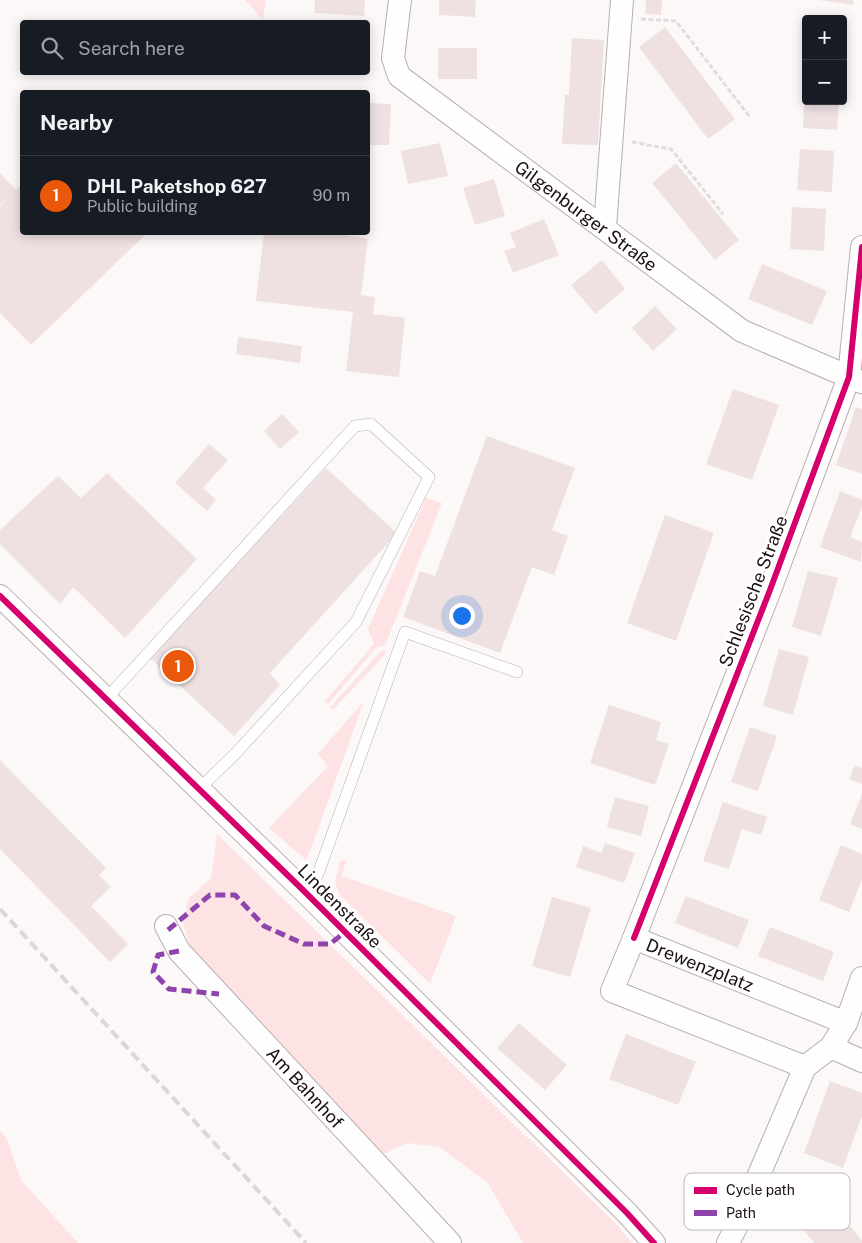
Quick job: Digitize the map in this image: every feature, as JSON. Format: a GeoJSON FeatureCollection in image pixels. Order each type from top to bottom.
{"type":"FeatureCollection","features":[{"type":"Feature","properties":{"kind":"street","name":"Gilgenburger Straße"},"geometry":{"type":"LineString","coordinates":[[400,0],[394,58],[399,76],[605,227],[742,331],[855,380]]}},
{"type":"Feature","properties":{"kind":"street"},"geometry":{"type":"LineString","coordinates":[[605,227],[621,9]]}},
{"type":"Feature","properties":{"kind":"street","name":"Schlesische Straße"},"geometry":{"type":"LineString","coordinates":[[634,938],[766,599],[855,380],[862,247]]}},
{"type":"Feature","properties":{"kind":"street","name":"Lindenstraße"},"geometry":{"type":"LineString","coordinates":[[0,596],[303,890],[627,1213],[654,1243]]}},
{"type":"Feature","properties":{"kind":"street","name":"Am Bahnhof"},"geometry":{"type":"LineString","coordinates":[[166,926],[180,951],[450,1243]]}},
{"type":"Feature","properties":{"kind":"street","name":"Drewenzplatz"},"geometry":{"type":"LineString","coordinates":[[805,1067],[612,991],[634,938],[846,1023]]}},
{"type":"Feature","properties":{"kind":"street"},"geometry":{"type":"LineString","coordinates":[[760,1173],[805,1067],[831,1047],[846,1023],[862,978]]}},
{"type":"Feature","properties":{"kind":"street"},"geometry":{"type":"LineString","coordinates":[[831,1047],[862,1060]]}},
{"type":"Feature","properties":{"kind":"street"},"geometry":{"type":"LineString","coordinates":[[728,1243],[735,1230]]}},
{"type":"Feature","properties":{"kind":"lane"},"geometry":{"type":"LineString","coordinates":[[106,699],[355,426],[371,424],[429,477],[356,622],[236,752],[199,789]]}},
{"type":"Feature","properties":{"kind":"lane"},"geometry":{"type":"LineString","coordinates":[[303,890],[318,874],[406,632],[517,672]]}},
{"type":"Feature","properties":{"kind":"path"},"geometry":{"type":"LineString","coordinates":[[621,9],[676,21],[750,118]]}},
{"type":"Feature","properties":{"kind":"path"},"geometry":{"type":"LineString","coordinates":[[612,139],[671,149],[723,214]]}},
{"type":"Feature","properties":{"kind":"shaded area"},"geometry":{"type":"Polygon","coordinates":[[[245,0],[266,0],[263,20],[245,0]]]}},
{"type":"Feature","properties":{"kind":"shaded area"},"geometry":{"type":"Polygon","coordinates":[[[426,498],[442,503],[385,646],[377,647],[328,704],[325,701],[374,644],[368,629],[426,498]]]}},
{"type":"Feature","properties":{"kind":"shaded area"},"geometry":{"type":"Polygon","coordinates":[[[382,650],[386,651],[384,656],[333,710],[330,707],[382,650]]]}},
{"type":"Feature","properties":{"kind":"shaded area"},"geometry":{"type":"Polygon","coordinates":[[[364,701],[306,860],[269,828],[328,766],[318,754],[364,701]]]}},
{"type":"Feature","properties":{"kind":"shaded area"},"geometry":{"type":"Polygon","coordinates":[[[217,834],[615,1223],[632,1243],[523,1243],[487,1182],[439,1147],[407,1143],[380,1156],[190,947],[183,923],[189,898],[211,878],[217,834]]]}},
{"type":"Feature","properties":{"kind":"shaded area"},"geometry":{"type":"Polygon","coordinates":[[[346,860],[342,876],[456,916],[430,984],[339,894],[335,881],[340,861],[346,860]]]}},
{"type":"Feature","properties":{"kind":"shaded area"},"geometry":{"type":"Polygon","coordinates":[[[0,1131],[6,1137],[21,1180],[78,1243],[0,1243],[0,1131]]]}},
{"type":"Feature","properties":{"kind":"building"},"geometry":{"type":"Polygon","coordinates":[[[315,0],[365,0],[364,16],[314,13],[315,0]]]}},
{"type":"Feature","properties":{"kind":"building"},"geometry":{"type":"Polygon","coordinates":[[[439,0],[476,0],[475,17],[439,15],[439,0]]]}},
{"type":"Feature","properties":{"kind":"building"},"geometry":{"type":"Polygon","coordinates":[[[646,0],[662,0],[661,15],[645,14],[646,0]]]}},
{"type":"Feature","properties":{"kind":"building"},"geometry":{"type":"Polygon","coordinates":[[[819,0],[853,0],[853,5],[819,0]]]}},
{"type":"Feature","properties":{"kind":"building"},"geometry":{"type":"Polygon","coordinates":[[[665,27],[735,119],[708,139],[639,47],[665,27]]]}},
{"type":"Feature","properties":{"kind":"building"},"geometry":{"type":"Polygon","coordinates":[[[572,38],[604,40],[598,145],[562,144],[565,95],[569,95],[572,38]]]}},
{"type":"Feature","properties":{"kind":"building"},"geometry":{"type":"Polygon","coordinates":[[[438,48],[477,48],[477,79],[438,79],[438,48]]]}},
{"type":"Feature","properties":{"kind":"building"},"geometry":{"type":"Polygon","coordinates":[[[370,103],[391,104],[389,145],[370,145],[370,103]]]}},
{"type":"Feature","properties":{"kind":"building"},"geometry":{"type":"Polygon","coordinates":[[[804,105],[839,105],[837,130],[803,128],[804,105]]]}},
{"type":"Feature","properties":{"kind":"building"},"geometry":{"type":"Polygon","coordinates":[[[440,143],[448,176],[408,184],[401,151],[440,143]]]}},
{"type":"Feature","properties":{"kind":"building"},"geometry":{"type":"Polygon","coordinates":[[[800,149],[834,151],[832,192],[797,190],[800,149]]]}},
{"type":"Feature","properties":{"kind":"building"},"geometry":{"type":"Polygon","coordinates":[[[676,163],[739,240],[715,260],[652,183],[676,163]]]}},
{"type":"Feature","properties":{"kind":"building"},"geometry":{"type":"Polygon","coordinates":[[[0,173],[16,190],[0,205],[0,173]]]}},
{"type":"Feature","properties":{"kind":"building"},"geometry":{"type":"Polygon","coordinates":[[[494,179],[505,216],[475,225],[463,188],[494,179]]]}},
{"type":"Feature","properties":{"kind":"building"},"geometry":{"type":"Polygon","coordinates":[[[20,186],[20,235],[145,235],[31,345],[0,313],[0,206],[20,186]]]}},
{"type":"Feature","properties":{"kind":"building"},"geometry":{"type":"Polygon","coordinates":[[[792,207],[826,209],[824,251],[790,249],[792,207]]]}},
{"type":"Feature","properties":{"kind":"building"},"geometry":{"type":"Polygon","coordinates":[[[544,219],[559,255],[513,273],[504,251],[516,247],[510,233],[544,219]]]}},
{"type":"Feature","properties":{"kind":"building"},"geometry":{"type":"Polygon","coordinates":[[[264,235],[343,235],[368,239],[361,295],[375,297],[373,314],[405,318],[399,377],[346,371],[353,312],[256,301],[264,235]]]}},
{"type":"Feature","properties":{"kind":"building"},"geometry":{"type":"Polygon","coordinates":[[[602,260],[625,289],[595,314],[571,285],[602,260]]]}},
{"type":"Feature","properties":{"kind":"building"},"geometry":{"type":"Polygon","coordinates":[[[762,264],[827,291],[812,325],[748,299],[762,264]]]}},
{"type":"Feature","properties":{"kind":"building"},"geometry":{"type":"Polygon","coordinates":[[[655,306],[677,329],[653,351],[632,328],[655,306]]]}},
{"type":"Feature","properties":{"kind":"building"},"geometry":{"type":"Polygon","coordinates":[[[238,337],[302,346],[300,363],[236,354],[238,337]]]}},
{"type":"Feature","properties":{"kind":"building"},"geometry":{"type":"Polygon","coordinates":[[[733,389],[779,405],[752,480],[706,464],[733,389]]]}},
{"type":"Feature","properties":{"kind":"building"},"geometry":{"type":"Polygon","coordinates":[[[856,407],[862,409],[862,474],[836,465],[856,407]]]}},
{"type":"Feature","properties":{"kind":"building"},"geometry":{"type":"Polygon","coordinates":[[[282,414],[299,432],[280,449],[264,431],[282,414]]]}},
{"type":"Feature","properties":{"kind":"building"},"geometry":{"type":"Polygon","coordinates":[[[487,436],[575,468],[552,530],[568,536],[554,575],[532,567],[500,653],[403,617],[420,571],[435,576],[487,436]]]}},
{"type":"Feature","properties":{"kind":"building"},"geometry":{"type":"Polygon","coordinates":[[[209,444],[228,460],[203,488],[216,500],[207,511],[175,483],[209,444]]]}},
{"type":"Feature","properties":{"kind":"building"},"geometry":{"type":"Polygon","coordinates":[[[326,468],[397,533],[270,673],[280,685],[234,736],[150,658],[326,468]]]}},
{"type":"Feature","properties":{"kind":"building"},"geometry":{"type":"Polygon","coordinates":[[[107,473],[197,559],[125,638],[73,587],[60,604],[0,544],[0,530],[58,476],[81,498],[107,473]]]}},
{"type":"Feature","properties":{"kind":"building"},"geometry":{"type":"Polygon","coordinates":[[[840,491],[862,500],[862,507],[850,537],[862,542],[861,562],[820,547],[840,491]]]}},
{"type":"Feature","properties":{"kind":"building"},"geometry":{"type":"Polygon","coordinates":[[[665,515],[714,533],[676,641],[627,623],[665,515]]]}},
{"type":"Feature","properties":{"kind":"building"},"geometry":{"type":"Polygon","coordinates":[[[808,571],[838,578],[821,636],[792,627],[808,571]]]}},
{"type":"Feature","properties":{"kind":"building"},"geometry":{"type":"Polygon","coordinates":[[[779,649],[809,657],[793,715],[763,706],[779,649]]]}},
{"type":"Feature","properties":{"kind":"building"},"geometry":{"type":"Polygon","coordinates":[[[609,705],[661,722],[656,740],[669,744],[655,785],[590,763],[609,705]]]}},
{"type":"Feature","properties":{"kind":"building"},"geometry":{"type":"Polygon","coordinates":[[[750,727],[777,736],[758,791],[731,782],[750,727]]]}},
{"type":"Feature","properties":{"kind":"building"},"geometry":{"type":"Polygon","coordinates":[[[0,760],[106,868],[99,875],[111,887],[91,906],[128,944],[110,962],[0,849],[0,760]]]}},
{"type":"Feature","properties":{"kind":"building"},"geometry":{"type":"Polygon","coordinates":[[[855,765],[862,768],[862,784],[849,779],[855,765]]]}},
{"type":"Feature","properties":{"kind":"building"},"geometry":{"type":"Polygon","coordinates":[[[862,794],[862,829],[850,824],[862,794]]]}},
{"type":"Feature","properties":{"kind":"building"},"geometry":{"type":"Polygon","coordinates":[[[615,797],[649,806],[641,836],[607,827],[615,797]]]}},
{"type":"Feature","properties":{"kind":"building"},"geometry":{"type":"Polygon","coordinates":[[[723,802],[767,817],[761,835],[742,829],[729,869],[703,861],[723,802]]]}},
{"type":"Feature","properties":{"kind":"building"},"geometry":{"type":"Polygon","coordinates":[[[605,843],[635,853],[624,883],[576,867],[583,846],[601,853],[605,843]]]}},
{"type":"Feature","properties":{"kind":"building"},"geometry":{"type":"Polygon","coordinates":[[[841,845],[862,854],[862,880],[849,912],[819,900],[841,845]]]}},
{"type":"Feature","properties":{"kind":"building"},"geometry":{"type":"Polygon","coordinates":[[[686,896],[749,920],[738,948],[675,923],[686,896]]]}},
{"type":"Feature","properties":{"kind":"building"},"geometry":{"type":"Polygon","coordinates":[[[552,897],[591,908],[570,977],[532,966],[552,897]]]}},
{"type":"Feature","properties":{"kind":"building"},"geometry":{"type":"Polygon","coordinates":[[[770,927],[834,952],[823,981],[758,956],[770,927]]]}},
{"type":"Feature","properties":{"kind":"building"},"geometry":{"type":"Polygon","coordinates":[[[519,1023],[567,1065],[545,1090],[497,1048],[519,1023]]]}},
{"type":"Feature","properties":{"kind":"building"},"geometry":{"type":"Polygon","coordinates":[[[626,1034],[696,1062],[678,1105],[609,1079],[626,1034]]]}},
{"type":"Feature","properties":{"kind":"building"},"geometry":{"type":"Polygon","coordinates":[[[830,1081],[862,1093],[862,1116],[843,1168],[804,1153],[830,1081]]]}},
{"type":"Feature","properties":{"kind":"building"},"geometry":{"type":"Polygon","coordinates":[[[850,1226],[862,1241],[862,1243],[814,1243],[804,1230],[850,1230],[850,1226]]]}},
{"type":"Feature","properties":{"kind":"railway"},"geometry":{"type":"LineString","coordinates":[[0,909],[306,1243]]}},
{"type":"Feature","properties":{"kind":"marked path"},"geometry":{"type":"LineString","coordinates":[[168,930],[210,895],[235,895],[264,926],[304,944],[330,944],[345,932]]}},
{"type":"Feature","properties":{"kind":"marked path"},"geometry":{"type":"LineString","coordinates":[[179,951],[158,955],[153,972],[169,989],[219,994]]}},
{"type":"Feature","properties":{"kind":"cycle path"},"geometry":{"type":"LineString","coordinates":[[634,938],[770,590],[849,377],[862,247]]}},
{"type":"Feature","properties":{"kind":"cycle path"},"geometry":{"type":"LineString","coordinates":[[0,596],[303,890],[627,1213],[654,1243]]}},
{"type":"Feature","properties":{"kind":"place","name":"DHL Paketshop 627"},"geometry":{"type":"Point","coordinates":[178,666]}}]}
